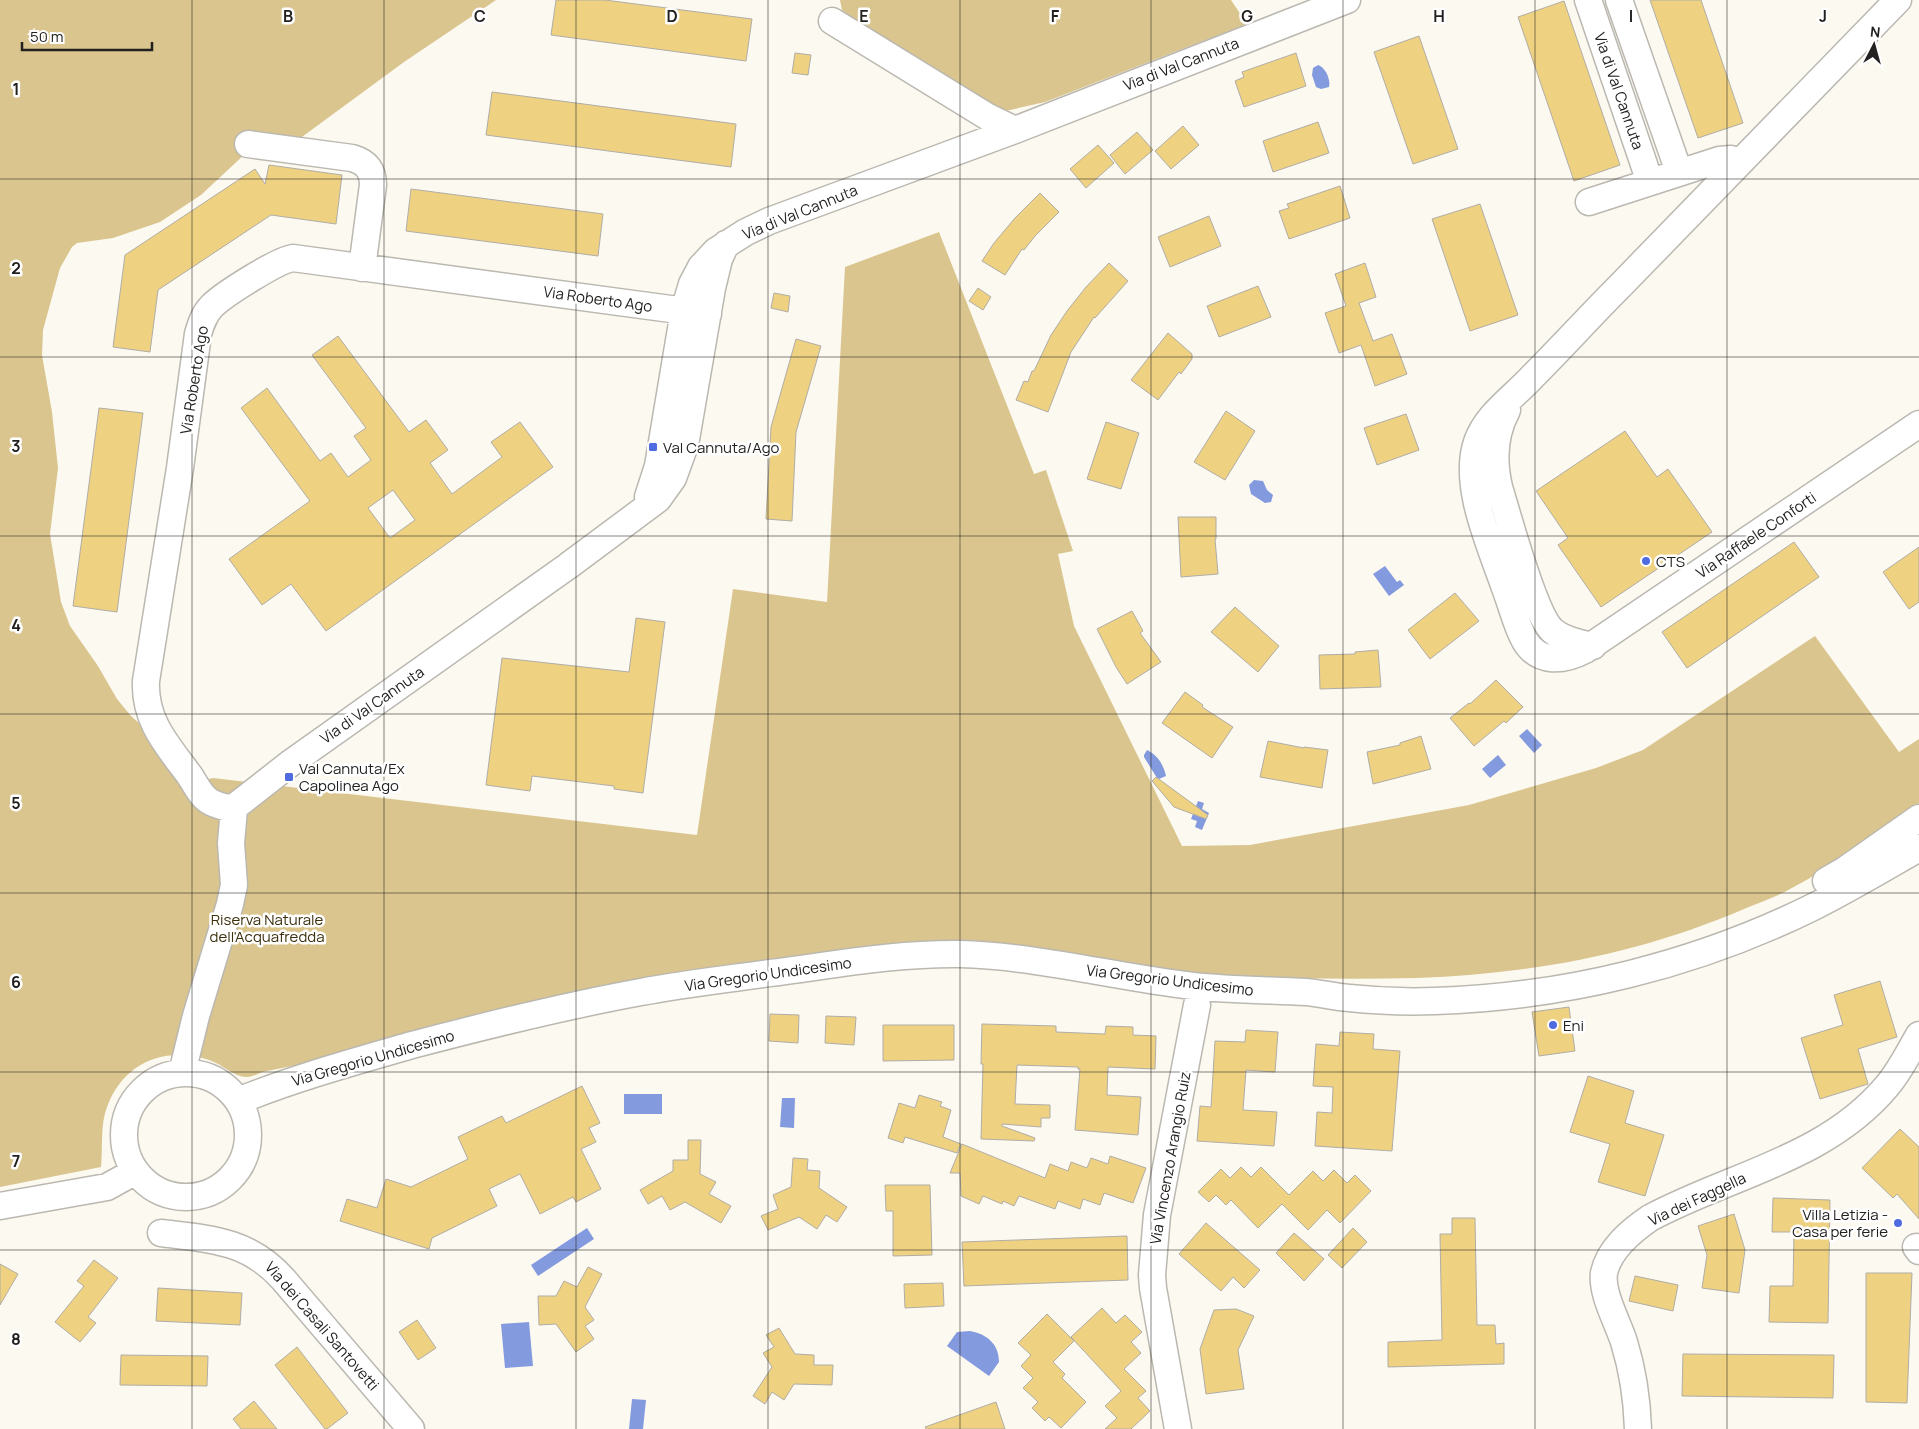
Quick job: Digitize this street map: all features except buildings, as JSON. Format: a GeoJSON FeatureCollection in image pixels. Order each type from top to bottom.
{"type":"FeatureCollection","features":[{"type":"Feature","properties":{"kind":"street","name":"Via di Val Cannuta"},"geometry":{"type":"LineString","coordinates":[[234,809],[246,796],[292,762],[568,566],[662,496],[683,454],[696,313],[726,244],[769,221],[1015,130],[1347,0]]}},
{"type":"Feature","properties":{"kind":"street","name":"Via di Val Cannuta"},"geometry":{"type":"LineString","coordinates":[[1588,0],[1650,182]]}},
{"type":"Feature","properties":{"kind":"street","name":"Via di Val Cannuta"},"geometry":{"type":"LineString","coordinates":[[1619,0],[1679,172]]}},
{"type":"Feature","properties":{"kind":"street","name":"Via Raffaele Conforti"},"geometry":{"type":"LineString","coordinates":[[1898,0],[1580,326],[1520,391],[1503,417],[1498,434],[1496,460],[1500,487],[1542,616],[1553,631],[1559,635],[1572,641],[1593,646],[1919,424]]}},
{"type":"Feature","properties":{"kind":"street"},"geometry":{"type":"LineString","coordinates":[[832,21],[988,117],[1015,130]]}},
{"type":"Feature","properties":{"kind":"street"},"geometry":{"type":"LineString","coordinates":[[248,144],[352,158],[369,167],[372,173],[373,185],[362,268]]}},
{"type":"Feature","properties":{"kind":"street"},"geometry":{"type":"LineString","coordinates":[[1589,202],[1725,159],[1740,162]]}},
{"type":"Feature","properties":{"kind":"street","name":"Via Roberto Ago"},"geometry":{"type":"LineString","coordinates":[[234,809],[222,807],[207,800],[164,740],[150,714],[146,701],[146,681],[200,327],[206,314],[217,301],[285,260],[293,258],[613,300],[696,313]]}},
{"type":"Feature","properties":{"kind":"street"},"geometry":{"type":"LineString","coordinates":[[182,1073],[196,1016],[234,885],[231,843],[234,809]]}},
{"type":"Feature","properties":{"kind":"street","name":"Via Gregorio Undicesimo"},"geometry":{"type":"LineString","coordinates":[[1311,992],[1354,986],[1434,986],[1509,980],[1576,970],[1652,952],[1734,923],[1806,891],[1845,870],[1919,818]]}},
{"type":"Feature","properties":{"kind":"street","name":"Via Gregorio Undicesimo"},"geometry":{"type":"LineString","coordinates":[[238,1101],[300,1078],[358,1060],[466,1030],[586,1003],[688,984],[894,958],[946,954],[1018,958],[1190,986],[1250,991],[1311,992],[1367,1000],[1434,1002],[1539,992],[1597,982],[1681,959],[1766,928],[1818,904],[1919,848]]}},
{"type":"Feature","properties":{"kind":"street","name":"Via Vincenzo Arangio Ruiz"},"geometry":{"type":"LineString","coordinates":[[1178,1429],[1152,1275],[1157,1215],[1197,1006]]}},
{"type":"Feature","properties":{"kind":"street","name":"Via dei Faggella"},"geometry":{"type":"LineString","coordinates":[[1638,1429],[1635,1388],[1624,1343],[1608,1300],[1604,1278],[1606,1266],[1614,1250],[1640,1225],[1656,1215],[1809,1148],[1847,1125],[1876,1099],[1888,1085],[1919,1035]]}},
{"type":"Feature","properties":{"kind":"street"},"geometry":{"type":"LineString","coordinates":[[182,1073],[196,1074],[209,1077],[222,1084],[238,1101],[246,1118],[249,1132],[248,1146],[244,1160],[237,1172],[216,1190],[202,1196],[188,1198],[174,1196],[160,1192],[148,1185],[134,1172],[124,1154],[124,1132],[127,1114],[136,1098],[148,1085],[164,1077],[182,1073]]}},
{"type":"Feature","properties":{"kind":"street"},"geometry":{"type":"LineString","coordinates":[[0,1206],[107,1188],[134,1172]]}},
{"type":"Feature","properties":{"kind":"street","name":"Via dei Casali Santovetti"},"geometry":{"type":"LineString","coordinates":[[161,1233],[224,1242],[242,1248],[263,1259],[283,1279],[411,1429]]}},
{"type":"Feature","properties":{"kind":"green space","name":"Riserva Naturale dell'Acquafredda"},"geometry":{"type":"Polygon","coordinates":[[[0,0],[496,0],[404,62],[291,145],[246,153],[201,195],[160,222],[113,238],[77,243],[72,247],[60,268],[43,330],[42,355],[52,412],[58,468],[50,534],[61,602],[70,626],[98,666],[117,699],[131,716],[150,733],[182,785],[213,778],[697,835],[733,589],[827,602],[845,267],[939,232],[1034,474],[1046,470],[1073,551],[1058,554],[1074,626],[1182,846],[1250,845],[1469,805],[1596,768],[1643,750],[1815,636],[1899,752],[1919,739],[1919,803],[1807,880],[1774,897],[1705,925],[1625,950],[1584,959],[1502,972],[1460,976],[1369,979],[1227,976],[1190,978],[896,946],[262,1072],[249,1077],[237,1075],[214,1062],[193,1056],[177,1055],[162,1057],[148,1061],[135,1069],[114,1091],[103,1121],[101,1167],[0,1187],[0,0]]]}},
{"type":"Feature","properties":{"kind":"green space"},"geometry":{"type":"Polygon","coordinates":[[[840,0],[1231,0],[1247,24],[1045,102],[1001,112],[849,25],[842,10],[840,0]]]}},
{"type":"Feature","properties":{"kind":"water"},"geometry":{"type":"Polygon","coordinates":[[[1318,65],[1327,74],[1329,87],[1321,89],[1316,87],[1312,75],[1313,68],[1318,65]]]}},
{"type":"Feature","properties":{"kind":"water"},"geometry":{"type":"Polygon","coordinates":[[[1254,480],[1263,481],[1267,490],[1273,495],[1271,502],[1265,503],[1251,494],[1249,485],[1254,480]]]}},
{"type":"Feature","properties":{"kind":"water"},"geometry":{"type":"Polygon","coordinates":[[[1385,566],[1397,582],[1400,580],[1404,585],[1389,596],[1373,574],[1385,566]]]}},
{"type":"Feature","properties":{"kind":"water"},"geometry":{"type":"Polygon","coordinates":[[[1527,729],[1542,745],[1534,753],[1519,736],[1527,729]]]}},
{"type":"Feature","properties":{"kind":"water"},"geometry":{"type":"Polygon","coordinates":[[[1147,750],[1160,761],[1166,776],[1157,778],[1144,757],[1147,750]]]}},
{"type":"Feature","properties":{"kind":"water"},"geometry":{"type":"Polygon","coordinates":[[[1498,755],[1506,765],[1490,778],[1482,769],[1498,755]]]}},
{"type":"Feature","properties":{"kind":"water"},"geometry":{"type":"Polygon","coordinates":[[[1198,801],[1204,803],[1202,809],[1209,813],[1202,830],[1195,827],[1197,821],[1191,819],[1198,801]]]}},
{"type":"Feature","properties":{"kind":"water"},"geometry":{"type":"Polygon","coordinates":[[[624,1094],[662,1094],[662,1114],[624,1114],[624,1094]]]}},
{"type":"Feature","properties":{"kind":"water"},"geometry":{"type":"Polygon","coordinates":[[[782,1098],[795,1098],[794,1128],[780,1127],[782,1098]]]}},
{"type":"Feature","properties":{"kind":"water"},"geometry":{"type":"Polygon","coordinates":[[[587,1228],[594,1239],[538,1276],[531,1265],[587,1228]]]}},
{"type":"Feature","properties":{"kind":"water"},"geometry":{"type":"Polygon","coordinates":[[[529,1322],[533,1366],[505,1368],[501,1324],[529,1322]]]}},
{"type":"Feature","properties":{"kind":"water"},"geometry":{"type":"Polygon","coordinates":[[[970,1331],[987,1337],[997,1350],[999,1362],[989,1376],[947,1346],[957,1332],[970,1331]]]}},
{"type":"Feature","properties":{"kind":"water"},"geometry":{"type":"Polygon","coordinates":[[[632,1399],[646,1400],[643,1429],[629,1429],[632,1399]]]}},
{"type":"Feature","properties":{"kind":"place","name":"Val Cannuta/Ago"},"geometry":{"type":"Point","coordinates":[653,447]}},
{"type":"Feature","properties":{"kind":"place","name":"CTS"},"geometry":{"type":"Point","coordinates":[1646,561]}},
{"type":"Feature","properties":{"kind":"place","name":"Val Cannuta/Ex Capolinea Ago"},"geometry":{"type":"Point","coordinates":[289,777]}},
{"type":"Feature","properties":{"kind":"place","name":"Eni"},"geometry":{"type":"Point","coordinates":[1553,1025]}},
{"type":"Feature","properties":{"kind":"place","name":"Villa Letizia - Casa per ferie"},"geometry":{"type":"Point","coordinates":[1898,1223]}}]}
